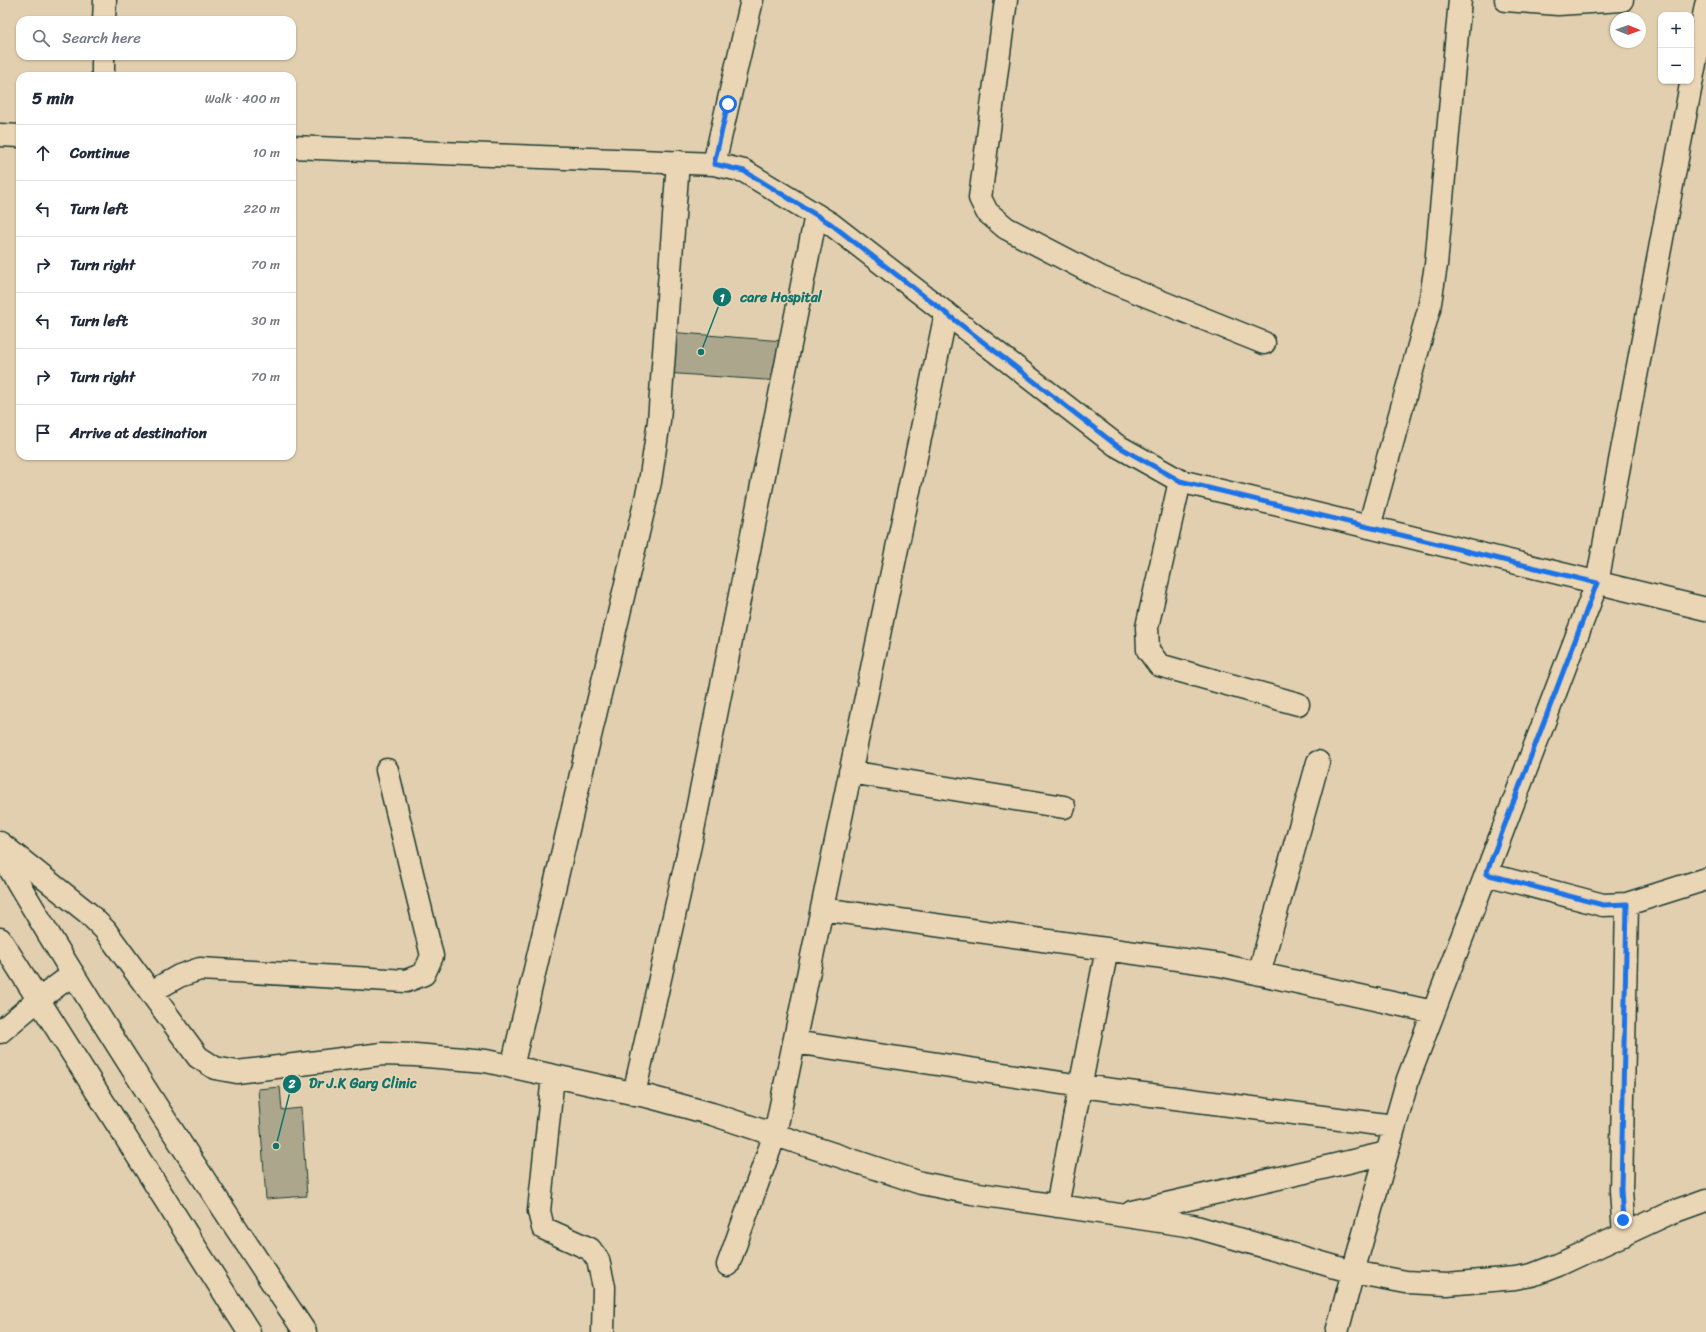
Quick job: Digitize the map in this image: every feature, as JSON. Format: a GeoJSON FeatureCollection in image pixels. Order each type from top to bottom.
{"type":"FeatureCollection","features":[{"type":"Feature","properties":{"kind":"street"},"geometry":{"type":"LineString","coordinates":[[104,16],[105,0]]}},
{"type":"Feature","properties":{"kind":"street"},"geometry":{"type":"LineString","coordinates":[[714,164],[752,0]]}},
{"type":"Feature","properties":{"kind":"street"},"geometry":{"type":"LineString","coordinates":[[1006,0],[980,198],[987,212],[1006,228],[1102,278],[1264,343]]}},
{"type":"Feature","properties":{"kind":"street"},"geometry":{"type":"LineString","coordinates":[[1369,527],[1429,309],[1436,265],[1460,0]]}},
{"type":"Feature","properties":{"kind":"street"},"geometry":{"type":"LineString","coordinates":[[1506,0],[1558,4],[1622,0]]}},
{"type":"Feature","properties":{"kind":"street"},"geometry":{"type":"LineString","coordinates":[[1337,1332],[1408,1079],[1597,583],[1706,4]]}},
{"type":"Feature","properties":{"kind":"street"},"geometry":{"type":"LineString","coordinates":[[103,60],[103,72]]}},
{"type":"Feature","properties":{"kind":"street"},"geometry":{"type":"LineString","coordinates":[[0,135],[16,136]]}},
{"type":"Feature","properties":{"kind":"street"},"geometry":{"type":"LineString","coordinates":[[296,147],[678,162],[714,164],[744,171],[831,224],[1116,445],[1180,481],[1706,609]]}},
{"type":"Feature","properties":{"kind":"street"},"geometry":{"type":"LineString","coordinates":[[512,1068],[650,482],[659,421],[678,162]]}},
{"type":"Feature","properties":{"kind":"street"},"geometry":{"type":"LineString","coordinates":[[634,1094],[690,845],[816,215]]}},
{"type":"Feature","properties":{"kind":"street"},"geometry":{"type":"LineString","coordinates":[[728,1265],[775,1134],[946,313]]}},
{"type":"Feature","properties":{"kind":"street"},"geometry":{"type":"LineString","coordinates":[[1180,481],[1147,627],[1148,650],[1159,665],[1298,704]]}},
{"type":"Feature","properties":{"kind":"street"},"geometry":{"type":"LineString","coordinates":[[1259,974],[1318,762]]}},
{"type":"Feature","properties":{"kind":"street"},"geometry":{"type":"LineString","coordinates":[[151,992],[179,976],[200,969],[406,981],[424,974],[432,956],[387,770]]}},
{"type":"Feature","properties":{"kind":"street"},"geometry":{"type":"LineString","coordinates":[[850,772],[1064,807]]}},
{"type":"Feature","properties":{"kind":"street"},"geometry":{"type":"LineString","coordinates":[[0,843],[88,913],[105,930],[198,1057],[215,1068],[237,1072],[382,1054],[415,1055],[478,1061],[634,1094],[712,1114],[921,1183],[972,1193],[1193,1226],[1353,1272],[1406,1282],[1447,1284],[1532,1275],[1558,1265],[1670,1213],[1706,1200]]}},
{"type":"Feature","properties":{"kind":"street"},"geometry":{"type":"LineString","coordinates":[[0,852],[73,974],[151,1099],[305,1332]]}},
{"type":"Feature","properties":{"kind":"street"},"geometry":{"type":"LineString","coordinates":[[1486,874],[1603,905],[1627,904],[1706,878]]}},
{"type":"Feature","properties":{"kind":"street"},"geometry":{"type":"LineString","coordinates":[[1624,1235],[1621,1190],[1627,904]]}},
{"type":"Feature","properties":{"kind":"street"},"geometry":{"type":"LineString","coordinates":[[822,909],[1220,965],[1433,1012]]}},
{"type":"Feature","properties":{"kind":"street"},"geometry":{"type":"LineString","coordinates":[[0,939],[249,1332]]}},
{"type":"Feature","properties":{"kind":"street"},"geometry":{"type":"LineString","coordinates":[[1058,1206],[1107,949]]}},
{"type":"Feature","properties":{"kind":"street"},"geometry":{"type":"LineString","coordinates":[[0,1032],[38,1000],[73,974]]}},
{"type":"Feature","properties":{"kind":"street"},"geometry":{"type":"LineString","coordinates":[[794,1042],[1081,1086],[1394,1126]]}},
{"type":"Feature","properties":{"kind":"street"},"geometry":{"type":"LineString","coordinates":[[553,1076],[539,1211],[543,1228],[590,1248],[598,1260],[604,1288],[602,1332]]}},
{"type":"Feature","properties":{"kind":"street"},"geometry":{"type":"LineString","coordinates":[[1121,1215],[1387,1153]]}},
{"type":"Feature","properties":{"kind":"building"},"geometry":{"type":"Polygon","coordinates":[[[668,332],[783,341],[780,381],[665,373],[668,332]]]}},
{"type":"Feature","properties":{"kind":"building"},"geometry":{"type":"Polygon","coordinates":[[[280,1087],[282,1110],[301,1108],[307,1196],[266,1199],[258,1089],[280,1087]]]}},
{"type":"Feature","properties":{"kind":"place","name":"care Hospital"},"geometry":{"type":"Point","coordinates":[701,352]}},
{"type":"Feature","properties":{"kind":"place","name":"Dr J.K Garg Clinic"},"geometry":{"type":"Point","coordinates":[276,1146]}},
{"type":"Feature","properties":{"kind":"route"},"geometry":{"type":"LineString","coordinates":[[728,104],[714,164],[744,171],[831,224],[1116,445],[1180,481],[1597,583],[1486,874],[1603,905],[1627,904],[1621,1190],[1623,1220]]}}]}
